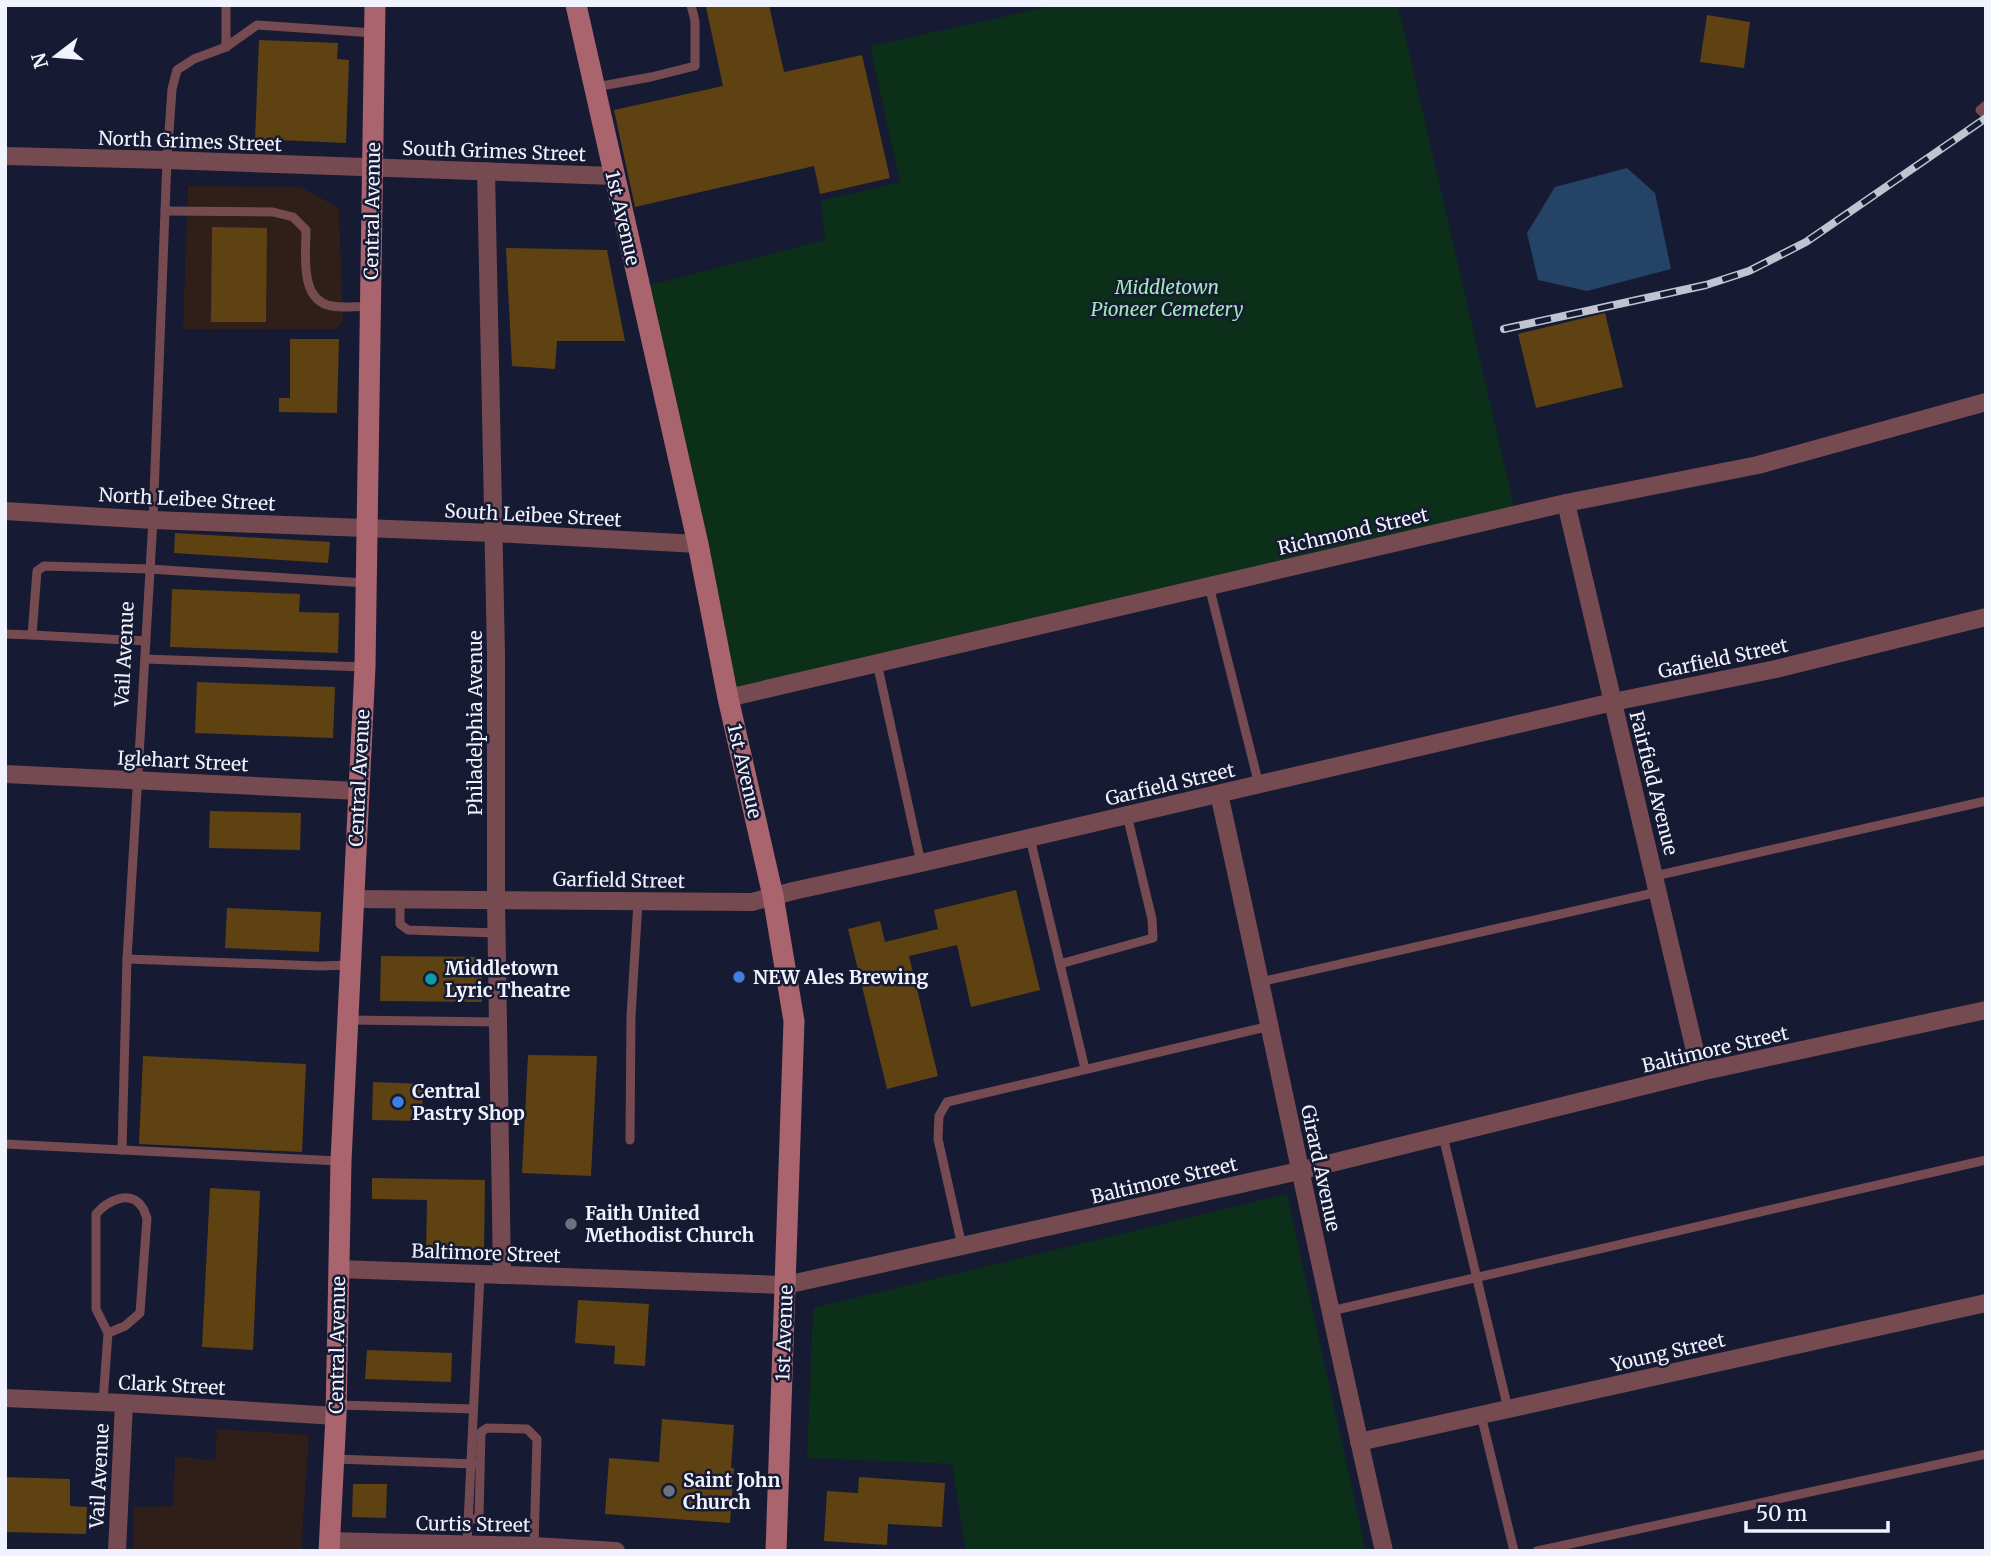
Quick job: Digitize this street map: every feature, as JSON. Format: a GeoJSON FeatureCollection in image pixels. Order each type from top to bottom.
{"type":"FeatureCollection","features":[{"type":"Feature","properties":{"kind":"main road","name":"Central Avenue"},"geometry":{"type":"LineString","coordinates":[[329,1546],[336,1410],[341,1161],[365,667],[375,5]]}},
{"type":"Feature","properties":{"kind":"main road","name":"1st Avenue"},"geometry":{"type":"LineString","coordinates":[[576,5],[698,544],[728,698],[773,896],[794,1021],[776,1551]]}},
{"type":"Feature","properties":{"kind":"street","name":"North Grimes Street"},"geometry":{"type":"LineString","coordinates":[[5,156],[372,169]]}},
{"type":"Feature","properties":{"kind":"street","name":"South Grimes Street"},"geometry":{"type":"LineString","coordinates":[[372,169],[613,176]]}},
{"type":"Feature","properties":{"kind":"street","name":"Philadelphia Avenue"},"geometry":{"type":"LineString","coordinates":[[486,171],[496,655],[496,933],[502,1275]]}},
{"type":"Feature","properties":{"kind":"street","name":"Richmond Street"},"geometry":{"type":"LineString","coordinates":[[728,698],[1566,503],[1758,465],[1986,402]]}},
{"type":"Feature","properties":{"kind":"street","name":"Fairfield Avenue"},"geometry":{"type":"LineString","coordinates":[[1566,503],[1700,1072]]}},
{"type":"Feature","properties":{"kind":"street","name":"North Leibee Street"},"geometry":{"type":"LineString","coordinates":[[5,511],[367,528]]}},
{"type":"Feature","properties":{"kind":"street","name":"South Leibee Street"},"geometry":{"type":"LineString","coordinates":[[367,528],[698,544]]}},
{"type":"Feature","properties":{"kind":"street","name":"Garfield Street"},"geometry":{"type":"LineString","coordinates":[[353,899],[752,902],[1613,702],[1776,669],[1986,617]]}},
{"type":"Feature","properties":{"kind":"street","name":"Iglehart Street"},"geometry":{"type":"LineString","coordinates":[[5,774],[358,791]]}},
{"type":"Feature","properties":{"kind":"street","name":"Girard Avenue"},"geometry":{"type":"LineString","coordinates":[[1219,794],[1299,1171],[1384,1551]]}},
{"type":"Feature","properties":{"kind":"street","name":"Baltimore Street"},"geometry":{"type":"LineString","coordinates":[[339,1269],[786,1285],[1299,1171],[1700,1072],[1986,1010]]}},
{"type":"Feature","properties":{"kind":"street","name":"Young Street"},"geometry":{"type":"LineString","coordinates":[[1359,1442],[1986,1303]]}},
{"type":"Feature","properties":{"kind":"street","name":"Clark Street"},"geometry":{"type":"LineString","coordinates":[[5,1398],[336,1410]]}},
{"type":"Feature","properties":{"kind":"street","name":"Vail Avenue"},"geometry":{"type":"LineString","coordinates":[[117,1551],[124,1402]]}},
{"type":"Feature","properties":{"kind":"street","name":"Curtis Street"},"geometry":{"type":"LineString","coordinates":[[329,1546],[616,1551]]}},
{"type":"Feature","properties":{"kind":"lane"},"geometry":{"type":"LineString","coordinates":[[226,5],[226,47]]}},
{"type":"Feature","properties":{"kind":"lane"},"geometry":{"type":"LineString","coordinates":[[594,87],[695,66],[695,21],[691,5]]}},
{"type":"Feature","properties":{"kind":"lane"},"geometry":{"type":"LineString","coordinates":[[226,47],[257,25],[374,33]]}},
{"type":"Feature","properties":{"kind":"lane","name":"Vail Avenue"},"geometry":{"type":"LineString","coordinates":[[122,1150],[127,959],[153,520],[172,89],[177,70],[194,59],[226,47]]}},
{"type":"Feature","properties":{"kind":"lane"},"geometry":{"type":"LineString","coordinates":[[1986,105],[1980,110],[1986,115]]}},
{"type":"Feature","properties":{"kind":"lane"},"geometry":{"type":"LineString","coordinates":[[165,211],[274,212],[293,217],[306,230],[307,282],[317,300],[330,306],[370,307]]}},
{"type":"Feature","properties":{"kind":"lane"},"geometry":{"type":"LineString","coordinates":[[33,635],[37,571],[44,566],[150,569],[365,583]]}},
{"type":"Feature","properties":{"kind":"lane"},"geometry":{"type":"LineString","coordinates":[[1209,586],[1259,785]]}},
{"type":"Feature","properties":{"kind":"lane"},"geometry":{"type":"LineString","coordinates":[[5,634],[146,641]]}},
{"type":"Feature","properties":{"kind":"lane"},"geometry":{"type":"LineString","coordinates":[[145,659],[365,667]]}},
{"type":"Feature","properties":{"kind":"lane"},"geometry":{"type":"LineString","coordinates":[[877,663],[921,863]]}},
{"type":"Feature","properties":{"kind":"lane"},"geometry":{"type":"LineString","coordinates":[[1261,982],[1986,801]]}},
{"type":"Feature","properties":{"kind":"lane"},"geometry":{"type":"LineString","coordinates":[[1060,964],[1153,938],[1152,919],[1127,815]]}},
{"type":"Feature","properties":{"kind":"lane"},"geometry":{"type":"LineString","coordinates":[[1030,838],[1085,1069]]}},
{"type":"Feature","properties":{"kind":"lane"},"geometry":{"type":"LineString","coordinates":[[400,899],[400,924],[408,930],[496,933]]}},
{"type":"Feature","properties":{"kind":"lane"},"geometry":{"type":"LineString","coordinates":[[630,1140],[631,1016],[638,902]]}},
{"type":"Feature","properties":{"kind":"lane"},"geometry":{"type":"LineString","coordinates":[[127,959],[352,965]]}},
{"type":"Feature","properties":{"kind":"lane"},"geometry":{"type":"LineString","coordinates":[[348,1020],[498,1022]]}},
{"type":"Feature","properties":{"kind":"lane"},"geometry":{"type":"LineString","coordinates":[[962,1246],[938,1139],[939,1116],[947,1102],[1270,1026]]}},
{"type":"Feature","properties":{"kind":"lane"},"geometry":{"type":"LineString","coordinates":[[1443,1136],[1508,1409]]}},
{"type":"Feature","properties":{"kind":"lane"},"geometry":{"type":"LineString","coordinates":[[5,1144],[341,1161]]}},
{"type":"Feature","properties":{"kind":"lane"},"geometry":{"type":"LineString","coordinates":[[1331,1311],[1986,1160]]}},
{"type":"Feature","properties":{"kind":"lane"},"geometry":{"type":"LineString","coordinates":[[103,1402],[108,1333],[96,1310],[96,1214],[105,1204],[115,1199],[133,1199],[142,1206],[147,1218],[141,1313],[125,1326],[108,1333]]}},
{"type":"Feature","properties":{"kind":"lane"},"geometry":{"type":"LineString","coordinates":[[475,1464],[473,1409],[480,1274]]}},
{"type":"Feature","properties":{"kind":"lane"},"geometry":{"type":"LineString","coordinates":[[336,1410],[473,1409]]}},
{"type":"Feature","properties":{"kind":"lane"},"geometry":{"type":"LineString","coordinates":[[1481,1415],[1514,1551]]}},
{"type":"Feature","properties":{"kind":"lane"},"geometry":{"type":"LineString","coordinates":[[476,1547],[468,1519],[481,1432],[487,1428],[527,1429],[537,1439],[534,1548]]}},
{"type":"Feature","properties":{"kind":"lane"},"geometry":{"type":"LineString","coordinates":[[1537,1551],[1986,1454]]}},
{"type":"Feature","properties":{"kind":"lane"},"geometry":{"type":"LineString","coordinates":[[334,1459],[475,1464]]}},
{"type":"Feature","properties":{"kind":"shaded area"},"geometry":{"type":"Polygon","coordinates":[[[188,186],[301,187],[339,208],[343,321],[335,329],[183,329],[188,186]]]}},
{"type":"Feature","properties":{"kind":"shaded area"},"geometry":{"type":"Polygon","coordinates":[[[217,1429],[309,1435],[301,1551],[134,1551],[134,1507],[173,1506],[175,1456],[215,1461],[217,1429]]]}},
{"type":"Feature","properties":{"kind":"green space","name":"Middletown Pioneer Cemetery"},"geometry":{"type":"Polygon","coordinates":[[[1056,5],[1398,5],[1516,515],[728,698],[639,288],[825,240],[821,201],[900,182],[870,46],[1056,5]]]}},
{"type":"Feature","properties":{"kind":"green space"},"geometry":{"type":"Polygon","coordinates":[[[1287,1194],[1366,1551],[966,1551],[952,1464],[807,1458],[813,1308],[1287,1194]]]}},
{"type":"Feature","properties":{"kind":"water"},"geometry":{"type":"Polygon","coordinates":[[[1627,168],[1655,193],[1671,269],[1587,291],[1538,280],[1527,233],[1555,187],[1627,168]]]}},
{"type":"Feature","properties":{"kind":"building"},"geometry":{"type":"Polygon","coordinates":[[[769,5],[784,72],[862,55],[890,178],[820,194],[814,166],[635,207],[614,110],[723,86],[706,7],[769,5]]]}},
{"type":"Feature","properties":{"kind":"building"},"geometry":{"type":"Polygon","coordinates":[[[1707,15],[1750,22],[1744,68],[1700,62],[1707,15]]]}},
{"type":"Feature","properties":{"kind":"building"},"geometry":{"type":"Polygon","coordinates":[[[259,40],[338,43],[337,59],[349,60],[346,143],[255,139],[259,40]]]}},
{"type":"Feature","properties":{"kind":"building"},"geometry":{"type":"Polygon","coordinates":[[[212,227],[267,228],[266,322],[211,322],[212,227]]]}},
{"type":"Feature","properties":{"kind":"building"},"geometry":{"type":"Polygon","coordinates":[[[506,248],[607,250],[625,341],[557,341],[555,369],[512,366],[506,248]]]}},
{"type":"Feature","properties":{"kind":"building"},"geometry":{"type":"Polygon","coordinates":[[[1605,313],[1623,387],[1536,408],[1518,334],[1605,313]]]}},
{"type":"Feature","properties":{"kind":"building"},"geometry":{"type":"Polygon","coordinates":[[[290,339],[339,339],[337,413],[279,412],[279,398],[290,398],[290,339]]]}},
{"type":"Feature","properties":{"kind":"building"},"geometry":{"type":"Polygon","coordinates":[[[175,533],[330,542],[328,563],[174,553],[175,533]]]}},
{"type":"Feature","properties":{"kind":"building"},"geometry":{"type":"Polygon","coordinates":[[[172,589],[300,594],[299,612],[339,613],[338,653],[170,647],[172,589]]]}},
{"type":"Feature","properties":{"kind":"building"},"geometry":{"type":"Polygon","coordinates":[[[197,682],[335,687],[333,738],[195,733],[197,682]]]}},
{"type":"Feature","properties":{"kind":"building"},"geometry":{"type":"Polygon","coordinates":[[[210,811],[301,813],[300,850],[209,848],[210,811]]]}},
{"type":"Feature","properties":{"kind":"building"},"geometry":{"type":"Polygon","coordinates":[[[1016,890],[1040,990],[971,1007],[957,945],[909,956],[938,1076],[887,1089],[848,929],[880,921],[885,942],[938,929],[934,910],[1016,890]]]}},
{"type":"Feature","properties":{"kind":"building"},"geometry":{"type":"Polygon","coordinates":[[[227,908],[321,912],[319,952],[225,948],[227,908]]]}},
{"type":"Feature","properties":{"kind":"building","name":"Middletown Lyric Theatre"},"geometry":{"type":"Polygon","coordinates":[[[381,956],[482,957],[482,1002],[380,1001],[381,956]]]}},
{"type":"Feature","properties":{"kind":"building"},"geometry":{"type":"Polygon","coordinates":[[[528,1055],[597,1056],[591,1176],[522,1173],[528,1055]]]}},
{"type":"Feature","properties":{"kind":"building"},"geometry":{"type":"Polygon","coordinates":[[[143,1056],[306,1064],[302,1152],[139,1144],[143,1056]]]}},
{"type":"Feature","properties":{"kind":"building","name":"Central Pastry Shop"},"geometry":{"type":"Polygon","coordinates":[[[373,1082],[423,1084],[422,1121],[372,1120],[373,1082]]]}},
{"type":"Feature","properties":{"kind":"building"},"geometry":{"type":"Polygon","coordinates":[[[372,1178],[485,1180],[484,1253],[426,1252],[427,1200],[372,1199],[372,1178]]]}},
{"type":"Feature","properties":{"kind":"building"},"geometry":{"type":"Polygon","coordinates":[[[210,1188],[260,1191],[253,1350],[202,1347],[210,1188]]]}},
{"type":"Feature","properties":{"kind":"building"},"geometry":{"type":"Polygon","coordinates":[[[578,1300],[649,1304],[645,1366],[614,1364],[615,1346],[575,1343],[578,1300]]]}},
{"type":"Feature","properties":{"kind":"building"},"geometry":{"type":"Polygon","coordinates":[[[367,1350],[452,1353],[451,1382],[365,1379],[367,1350]]]}},
{"type":"Feature","properties":{"kind":"building","name":"Saint John Church"},"geometry":{"type":"Polygon","coordinates":[[[662,1419],[734,1425],[730,1523],[605,1514],[609,1458],[659,1462],[662,1419]]]}},
{"type":"Feature","properties":{"kind":"building"},"geometry":{"type":"Polygon","coordinates":[[[5,1477],[70,1479],[70,1506],[87,1507],[86,1534],[5,1532],[5,1477]]]}},
{"type":"Feature","properties":{"kind":"building"},"geometry":{"type":"Polygon","coordinates":[[[859,1477],[945,1483],[942,1527],[888,1524],[887,1545],[824,1541],[827,1491],[858,1493],[859,1477]]]}},
{"type":"Feature","properties":{"kind":"building"},"geometry":{"type":"Polygon","coordinates":[[[353,1484],[387,1484],[386,1518],[352,1517],[353,1484]]]}},
{"type":"Feature","properties":{"kind":"railway"},"geometry":{"type":"LineString","coordinates":[[1504,329],[1706,285],[1749,271],[1806,242],[1986,118]]}},
{"type":"Feature","properties":{"kind":"place","name":"NEW Ales Brewing"},"geometry":{"type":"Point","coordinates":[739,977]}},
{"type":"Feature","properties":{"kind":"place","name":"Middletown Lyric Theatre"},"geometry":{"type":"Point","coordinates":[431,979]}},
{"type":"Feature","properties":{"kind":"place","name":"Central Pastry Shop"},"geometry":{"type":"Point","coordinates":[398,1102]}},
{"type":"Feature","properties":{"kind":"place","name":"Faith United Methodist Church"},"geometry":{"type":"Point","coordinates":[571,1224]}},
{"type":"Feature","properties":{"kind":"place","name":"Saint John Church"},"geometry":{"type":"Point","coordinates":[669,1491]}}]}
